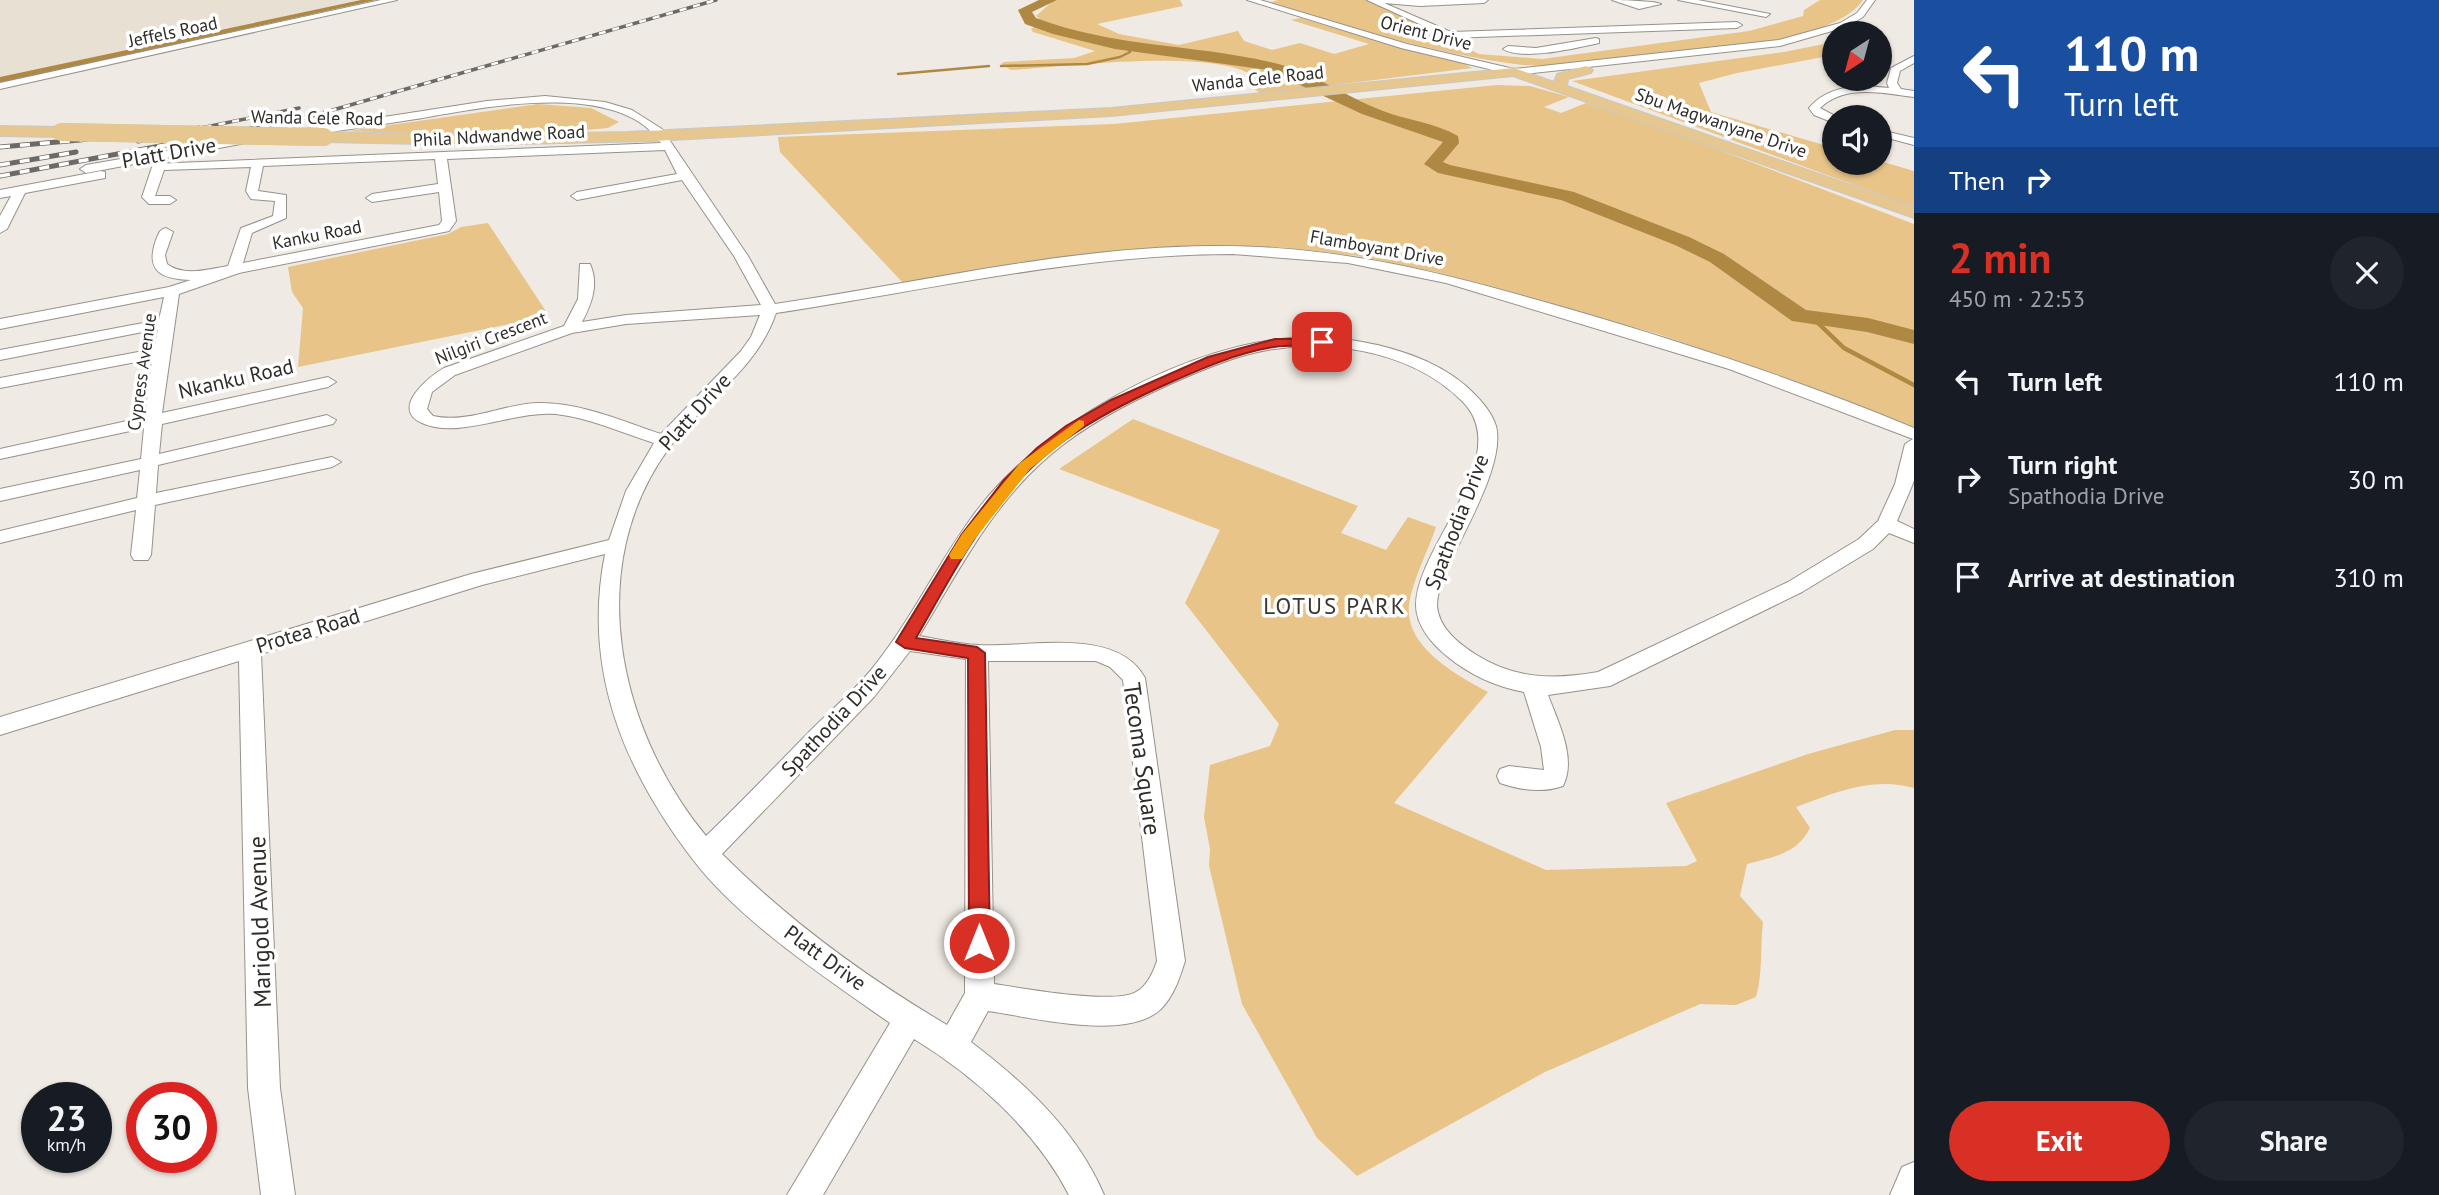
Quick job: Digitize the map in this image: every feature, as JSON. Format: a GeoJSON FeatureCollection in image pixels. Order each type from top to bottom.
{"type":"FeatureCollection","features":[{"type":"Feature","properties":{"kind":"main road"},"geometry":{"type":"LineString","coordinates":[[1468,77],[1479,70],[1469,60]]}},
{"type":"Feature","properties":{"kind":"main road"},"geometry":{"type":"LineString","coordinates":[[1486,80],[1563,88],[1562,77],[1586,70]]}},
{"type":"Feature","properties":{"kind":"main road","name":"Wanda Cele Road"},"geometry":{"type":"LineString","coordinates":[[0,131],[475,140],[634,135],[662,138],[1040,122],[1320,95],[1468,77],[1521,74]]}},
{"type":"Feature","properties":{"kind":"main road","name":"Wanda Cele Road"},"geometry":{"type":"LineString","coordinates":[[1347,92],[1486,80],[1521,74]]}},
{"type":"Feature","properties":{"kind":"main road","name":"Sbu Magwanyane Drive"},"geometry":{"type":"LineString","coordinates":[[1521,74],[1914,213]]}},
{"type":"Feature","properties":{"kind":"main road"},"geometry":{"type":"LineString","coordinates":[[589,137],[616,129],[635,117]]}},
{"type":"Feature","properties":{"kind":"street","name":"Jeffels Road"},"geometry":{"type":"LineString","coordinates":[[0,86],[393,0]]}},
{"type":"Feature","properties":{"kind":"street","name":"Orient Drive"},"geometry":{"type":"LineString","coordinates":[[1251,0],[1404,46],[1521,74]]}},
{"type":"Feature","properties":{"kind":"street"},"geometry":{"type":"LineString","coordinates":[[1371,0],[1450,35],[1737,25]]}},
{"type":"Feature","properties":{"kind":"street","name":"Orient Drive"},"geometry":{"type":"LineString","coordinates":[[1381,0],[1420,3],[1484,0]]}},
{"type":"Feature","properties":{"kind":"street"},"geometry":{"type":"LineString","coordinates":[[1610,0],[1634,7]]}},
{"type":"Feature","properties":{"kind":"street"},"geometry":{"type":"LineString","coordinates":[[1616,0],[1639,6],[1657,4]]}},
{"type":"Feature","properties":{"kind":"street"},"geometry":{"type":"LineString","coordinates":[[1682,0],[1766,14]]}},
{"type":"Feature","properties":{"kind":"street","name":"Wanda Cele Road"},"geometry":{"type":"LineString","coordinates":[[1521,74],[1552,68],[1780,43],[1843,25],[1860,15],[1871,0]]}},
{"type":"Feature","properties":{"kind":"street","name":"Wanda Cele Road"},"geometry":{"type":"LineString","coordinates":[[1865,21],[1872,18]]}},
{"type":"Feature","properties":{"kind":"street"},"geometry":{"type":"LineString","coordinates":[[1677,38],[1704,34],[1690,27]]}},
{"type":"Feature","properties":{"kind":"street","name":"Wanda Cele Road"},"geometry":{"type":"LineString","coordinates":[[1521,74],[1586,70],[1766,49],[1822,37]]}},
{"type":"Feature","properties":{"kind":"street"},"geometry":{"type":"LineString","coordinates":[[1480,44],[1553,40],[1586,43]]}},
{"type":"Feature","properties":{"kind":"street"},"geometry":{"type":"LineString","coordinates":[[1508,49],[1536,51],[1586,43],[1636,40]]}},
{"type":"Feature","properties":{"kind":"street"},"geometry":{"type":"LineString","coordinates":[[1897,92],[1892,83],[1895,70],[1914,59]]}},
{"type":"Feature","properties":{"kind":"street"},"geometry":{"type":"LineString","coordinates":[[1484,64],[1552,68]]}},
{"type":"Feature","properties":{"kind":"street"},"geometry":{"type":"LineString","coordinates":[[1822,115],[1814,108],[1819,101],[1833,94],[1858,90],[1914,94]]}},
{"type":"Feature","properties":{"kind":"street","name":"Platt Drive"},"geometry":{"type":"LineString","coordinates":[[86,169],[292,134],[494,104],[539,100],[569,99],[598,103],[635,117],[662,138],[685,176],[726,229],[757,281],[770,309],[759,339],[738,365],[665,440],[642,477],[618,544],[607,618],[611,670],[643,767],[704,855],[780,927],[909,1020],[952,1046],[1009,1093],[1044,1129],[1087,1195]]}},
{"type":"Feature","properties":{"kind":"street","name":"Phila Ndwandwe Road"},"geometry":{"type":"LineString","coordinates":[[238,154],[292,134]]}},
{"type":"Feature","properties":{"kind":"street"},"geometry":{"type":"LineString","coordinates":[[1892,136],[1914,142]]}},
{"type":"Feature","properties":{"kind":"street","name":"Phila Ndwandwe Road"},"geometry":{"type":"LineString","coordinates":[[0,184],[86,169],[177,158],[426,150],[511,145],[563,138]]}},
{"type":"Feature","properties":{"kind":"street","name":"Phila Ndwandwe Road"},"geometry":{"type":"LineString","coordinates":[[0,194],[159,167],[441,156],[662,138]]}},
{"type":"Feature","properties":{"kind":"street"},"geometry":{"type":"LineString","coordinates":[[371,200],[445,187],[441,156]]}},
{"type":"Feature","properties":{"kind":"street"},"geometry":{"type":"LineString","coordinates":[[234,270],[246,231],[273,221],[281,214],[282,198],[256,196],[252,191],[258,163]]}},
{"type":"Feature","properties":{"kind":"street"},"geometry":{"type":"LineString","coordinates":[[159,167],[148,197],[154,201],[170,200]]}},
{"type":"Feature","properties":{"kind":"street"},"geometry":{"type":"LineString","coordinates":[[577,196],[685,176]]}},
{"type":"Feature","properties":{"kind":"street","name":"Kanku Road"},"geometry":{"type":"LineString","coordinates":[[166,232],[158,255],[160,267],[168,272],[188,276],[234,270],[420,235],[444,228],[449,221],[445,187]]}},
{"type":"Feature","properties":{"kind":"street"},"geometry":{"type":"LineString","coordinates":[[0,229],[20,190]]}},
{"type":"Feature","properties":{"kind":"street","name":"Flamboyant Drive"},"geometry":{"type":"LineString","coordinates":[[770,309],[1065,264],[1167,252],[1268,252],[1349,259],[1446,279],[1652,337],[1798,387],[1914,434]]}},
{"type":"Feature","properties":{"kind":"street"},"geometry":{"type":"LineString","coordinates":[[570,328],[587,298],[589,286],[585,267]]}},
{"type":"Feature","properties":{"kind":"street","name":"Cypress Avenue"},"geometry":{"type":"LineString","coordinates":[[141,555],[153,421],[172,291],[234,270]]}},
{"type":"Feature","properties":{"kind":"street"},"geometry":{"type":"LineString","coordinates":[[0,324],[172,291]]}},
{"type":"Feature","properties":{"kind":"street","name":"Nilgiri Crescent"},"geometry":{"type":"LineString","coordinates":[[665,440],[553,408],[518,410],[448,424],[434,424],[424,419],[418,410],[418,401],[427,386],[447,373],[570,328],[627,320],[770,309]]}},
{"type":"Feature","properties":{"kind":"street"},"geometry":{"type":"LineString","coordinates":[[0,355],[167,323]]}},
{"type":"Feature","properties":{"kind":"street","name":"Spathodia Drive"},"geometry":{"type":"LineString","coordinates":[[704,855],[878,677],[905,642],[968,537],[1009,483],[1042,451],[1071,429],[1116,402],[1212,359],[1275,343],[1322,342],[1374,350],[1429,370],[1469,397],[1483,414],[1488,431],[1482,468],[1436,572],[1426,607],[1431,625],[1444,642],[1467,660],[1495,676],[1534,686],[1577,685],[1602,680],[1796,587],[1867,544],[1886,524],[1903,484],[1914,444]]}},
{"type":"Feature","properties":{"kind":"street"},"geometry":{"type":"LineString","coordinates":[[0,383],[162,352]]}},
{"type":"Feature","properties":{"kind":"street","name":"Nkanku Road"},"geometry":{"type":"LineString","coordinates":[[0,454],[328,382]]}},
{"type":"Feature","properties":{"kind":"street"},"geometry":{"type":"LineString","coordinates":[[0,495],[150,463],[327,420]]}},
{"type":"Feature","properties":{"kind":"street"},"geometry":{"type":"LineString","coordinates":[[0,537],[147,501],[332,462]]}},
{"type":"Feature","properties":{"kind":"street"},"geometry":{"type":"LineString","coordinates":[[1886,524],[1914,537]]}},
{"type":"Feature","properties":{"kind":"street","name":"Protea Road"},"geometry":{"type":"LineString","coordinates":[[0,726],[478,579],[618,544]]}},
{"type":"Feature","properties":{"kind":"street","name":"Tecoma Square"},"geometry":{"type":"LineString","coordinates":[[905,642],[977,653],[1096,653],[1114,657],[1124,664],[1134,678],[1171,961],[1165,981],[1143,1005],[1114,1012],[980,996]]}},
{"type":"Feature","properties":{"kind":"street","name":"Marigold Avenue"},"geometry":{"type":"LineString","coordinates":[[250,649],[264,1088],[278,1195]]}},
{"type":"Feature","properties":{"kind":"street"},"geometry":{"type":"LineString","coordinates":[[952,1046],[980,996],[977,653]]}},
{"type":"Feature","properties":{"kind":"street"},"geometry":{"type":"LineString","coordinates":[[1508,776],[1547,781],[1554,779],[1557,772],[1556,757],[1534,686]]}},
{"type":"Feature","properties":{"kind":"street"},"geometry":{"type":"LineString","coordinates":[[804,1195],[909,1020]]}},
{"type":"Feature","properties":{"kind":"street"},"geometry":{"type":"LineString","coordinates":[[1908,1195],[1914,1179]]}},
{"type":"Feature","properties":{"kind":"shaded area"},"geometry":{"type":"Polygon","coordinates":[[[0,0],[363,0],[0,78],[0,0]]]}},
{"type":"Feature","properties":{"kind":"shaded area"},"geometry":{"type":"Polygon","coordinates":[[[1054,0],[1180,0],[1183,6],[1097,24],[1119,34],[1179,45],[1238,31],[1244,41],[1272,50],[1300,43],[1334,54],[1369,44],[1291,20],[1300,18],[1463,63],[1472,68],[1261,94],[1248,84],[1256,79],[1239,69],[1212,63],[1140,61],[1011,70],[1001,64],[1074,58],[1095,51],[1033,32],[1031,29],[1043,22],[1036,16],[1054,0]]]}},
{"type":"Feature","properties":{"kind":"shaded area"},"geometry":{"type":"Polygon","coordinates":[[[1278,0],[1367,0],[1479,54],[1542,59],[1749,31],[1803,16],[1804,10],[1820,0],[1863,0],[1846,16],[1835,21],[1822,21],[1820,28],[1787,37],[1713,49],[1541,65],[1515,64],[1422,46],[1269,3],[1278,0]]]}},
{"type":"Feature","properties":{"kind":"shaded area"},"geometry":{"type":"Polygon","coordinates":[[[1822,44],[1822,57],[1699,83],[1711,112],[1822,144],[1822,173],[1572,81],[1822,44]]]}},
{"type":"Feature","properties":{"kind":"shaded area"},"geometry":{"type":"Polygon","coordinates":[[[1497,85],[1530,86],[1569,97],[1544,107],[1561,113],[1586,103],[1664,129],[1914,224],[1914,428],[1815,388],[1658,334],[1436,272],[1358,256],[1280,247],[1186,247],[905,285],[780,152],[778,137],[1114,124],[1497,85]]]}},
{"type":"Feature","properties":{"kind":"shaded area"},"geometry":{"type":"Polygon","coordinates":[[[538,104],[591,108],[619,122],[608,128],[553,133],[428,134],[348,131],[538,104]]]}},
{"type":"Feature","properties":{"kind":"shaded area"},"geometry":{"type":"Polygon","coordinates":[[[1892,165],[1914,171],[1914,207],[1827,175],[1892,175],[1892,165]]]}},
{"type":"Feature","properties":{"kind":"shaded area"},"geometry":{"type":"Polygon","coordinates":[[[488,223],[549,316],[298,367],[303,308],[292,292],[288,267],[448,234],[461,227],[488,223]]]}},
{"type":"Feature","properties":{"kind":"shaded area"},"geometry":{"type":"Polygon","coordinates":[[[1133,419],[1358,506],[1341,533],[1386,550],[1408,517],[1436,527],[1411,594],[1410,619],[1415,634],[1435,658],[1488,692],[1394,803],[1546,870],[1686,866],[1697,861],[1666,803],[1808,754],[1895,730],[1914,730],[1914,788],[1868,785],[1796,807],[1810,828],[1805,837],[1783,853],[1747,864],[1740,896],[1763,922],[1760,978],[1756,997],[1736,1005],[1700,1004],[1545,1072],[1357,1176],[1317,1138],[1242,1004],[1209,866],[1210,849],[1204,817],[1210,765],[1270,746],[1279,724],[1185,603],[1220,530],[1059,469],[1133,419]]]}},
{"type":"Feature","properties":{"kind":"waterway"},"geometry":{"type":"LineString","coordinates":[[0,80],[372,0]]}},
{"type":"Feature","properties":{"kind":"waterway"},"geometry":{"type":"LineString","coordinates":[[1051,0],[1025,10],[1030,21],[1086,39],[1115,45],[1230,59],[1285,71],[1368,111],[1452,140],[1433,164],[1444,169],[1567,196],[1682,241],[1717,258],[1800,316],[1868,325],[1914,337]]}},
{"type":"Feature","properties":{"kind":"waterway"},"geometry":{"type":"LineString","coordinates":[[1001,66],[1087,64],[1120,57],[1130,52],[1128,48]]}},
{"type":"Feature","properties":{"kind":"waterway"},"geometry":{"type":"LineString","coordinates":[[898,74],[989,66]]}},
{"type":"Feature","properties":{"kind":"waterway"},"geometry":{"type":"LineString","coordinates":[[1809,319],[1818,323],[1844,348],[1914,385]]}},
{"type":"Feature","properties":{"kind":"railway"},"geometry":{"type":"LineString","coordinates":[[248,130],[312,116],[716,0]]}},
{"type":"Feature","properties":{"kind":"railway"},"geometry":{"type":"LineString","coordinates":[[191,130],[299,108]]}},
{"type":"Feature","properties":{"kind":"railway"},"geometry":{"type":"LineString","coordinates":[[138,141],[199,128]]}},
{"type":"Feature","properties":{"kind":"railway"},"geometry":{"type":"LineString","coordinates":[[0,176],[256,128]]}},
{"type":"Feature","properties":{"kind":"railway"},"geometry":{"type":"LineString","coordinates":[[0,147],[80,140],[153,129],[145,130]]}},
{"type":"Feature","properties":{"kind":"railway"},"geometry":{"type":"LineString","coordinates":[[0,165],[76,152]]}},
{"type":"Feature","properties":{"kind":"slow traffic"},"geometry":{"type":"LineString","coordinates":[[957,555],[1009,483],[1042,451],[1079,424]]}},
{"type":"Feature","properties":{"kind":"district","name":"LOTUS PARK"},"geometry":{"type":"Point","coordinates":[1335,606]}},
{"type":"Feature","properties":{"kind":"route"},"geometry":{"type":"LineString","coordinates":[[979,943],[977,653],[905,642],[968,537],[1009,483],[1042,451],[1071,429],[1116,402],[1212,359],[1275,343],[1322,342]]}}]}
